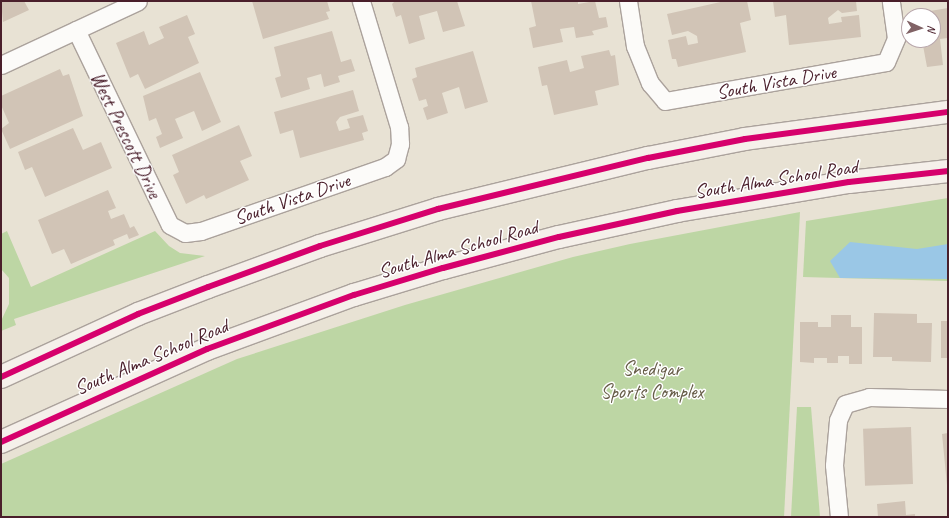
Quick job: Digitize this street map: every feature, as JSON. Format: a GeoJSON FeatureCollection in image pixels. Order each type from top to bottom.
{"type":"FeatureCollection","features":[{"type":"Feature","properties":{"kind":"main road","name":"South Alma School Road"},"geometry":{"type":"LineString","coordinates":[[1,377],[138,314],[208,287],[320,246],[438,209],[555,179],[663,155],[745,139],[948,112]]}},
{"type":"Feature","properties":{"kind":"main road","name":"South Alma School Road"},"geometry":{"type":"LineString","coordinates":[[1,442],[207,349],[354,295],[443,268],[559,237],[677,211],[849,182],[948,171]]}},
{"type":"Feature","properties":{"kind":"street"},"geometry":{"type":"LineString","coordinates":[[1,64],[138,1]]}},
{"type":"Feature","properties":{"kind":"street","name":"South Vista Drive"},"geometry":{"type":"LineString","coordinates":[[185,233],[216,226],[385,167],[396,159],[400,144],[399,127],[361,1]]}},
{"type":"Feature","properties":{"kind":"street","name":"South Vista Drive"},"geometry":{"type":"LineString","coordinates":[[628,1],[635,46],[650,83],[666,101],[886,62],[896,38],[891,1]]}},
{"type":"Feature","properties":{"kind":"street","name":"West Prescott Drive"},"geometry":{"type":"LineString","coordinates":[[76,30],[170,225],[185,233]]}},
{"type":"Feature","properties":{"kind":"street"},"geometry":{"type":"LineString","coordinates":[[839,517],[834,465],[838,420],[846,404],[868,398],[948,399]]}},
{"type":"Feature","properties":{"kind":"green space"},"geometry":{"type":"Polygon","coordinates":[[[948,198],[948,281],[803,277],[806,221],[948,198]]]}},
{"type":"Feature","properties":{"kind":"green space","name":"Snedigar Sports Complex"},"geometry":{"type":"Polygon","coordinates":[[[800,212],[784,517],[1,517],[1,464],[237,359],[405,305],[573,257],[630,244],[800,212]]]}},
{"type":"Feature","properties":{"kind":"green space"},"geometry":{"type":"Polygon","coordinates":[[[7,231],[31,287],[155,231],[169,246],[180,253],[205,256],[14,319],[16,325],[1,331],[1,321],[9,304],[9,278],[1,269],[1,234],[7,231]]]}},
{"type":"Feature","properties":{"kind":"green space"},"geometry":{"type":"Polygon","coordinates":[[[797,407],[811,407],[820,517],[791,517],[797,407]]]}},
{"type":"Feature","properties":{"kind":"water"},"geometry":{"type":"Polygon","coordinates":[[[850,242],[917,249],[948,244],[948,279],[840,278],[830,261],[850,242]]]}},
{"type":"Feature","properties":{"kind":"building"},"geometry":{"type":"Polygon","coordinates":[[[1,1],[24,1],[29,10],[3,22],[1,1]]]}},
{"type":"Feature","properties":{"kind":"building"},"geometry":{"type":"Polygon","coordinates":[[[252,1],[327,1],[330,11],[326,12],[329,19],[263,39],[252,1]]]}},
{"type":"Feature","properties":{"kind":"building"},"geometry":{"type":"Polygon","coordinates":[[[395,1],[457,1],[465,26],[443,32],[437,11],[419,16],[425,39],[409,44],[401,15],[396,17],[392,4],[395,1]]]}},
{"type":"Feature","properties":{"kind":"building"},"geometry":{"type":"Polygon","coordinates":[[[531,1],[578,1],[578,4],[595,1],[599,18],[606,17],[608,27],[592,31],[594,35],[576,38],[574,27],[560,29],[563,42],[533,48],[529,28],[536,26],[531,1]]]}},
{"type":"Feature","properties":{"kind":"building"},"geometry":{"type":"Polygon","coordinates":[[[725,1],[747,1],[751,20],[740,23],[746,52],[678,67],[676,59],[672,59],[668,40],[686,36],[688,45],[698,43],[697,36],[688,31],[672,35],[667,14],[725,1]]]}},
{"type":"Feature","properties":{"kind":"building"},"geometry":{"type":"Polygon","coordinates":[[[773,1],[856,1],[857,11],[842,13],[838,10],[828,18],[829,24],[842,22],[841,17],[859,15],[861,37],[789,45],[786,15],[775,17],[773,1]]]}},
{"type":"Feature","properties":{"kind":"building"},"geometry":{"type":"Polygon","coordinates":[[[948,8],[948,38],[941,39],[941,9],[948,8]]]}},
{"type":"Feature","properties":{"kind":"building"},"geometry":{"type":"Polygon","coordinates":[[[187,15],[195,34],[188,37],[199,63],[145,89],[138,74],[130,78],[116,43],[144,31],[149,45],[164,38],[159,27],[187,15]]]}},
{"type":"Feature","properties":{"kind":"building"},"geometry":{"type":"Polygon","coordinates":[[[332,31],[341,62],[351,59],[355,71],[338,76],[340,82],[324,87],[321,74],[307,78],[310,89],[281,98],[275,78],[281,76],[274,47],[332,31]]]}},
{"type":"Feature","properties":{"kind":"building"},"geometry":{"type":"Polygon","coordinates":[[[923,48],[941,48],[943,65],[927,67],[923,48]]]}},
{"type":"Feature","properties":{"kind":"building"},"geometry":{"type":"Polygon","coordinates":[[[609,50],[611,56],[615,55],[619,85],[595,91],[598,105],[554,115],[547,85],[542,86],[538,67],[567,60],[570,72],[584,68],[581,56],[609,50]]]}},
{"type":"Feature","properties":{"kind":"building"},"geometry":{"type":"Polygon","coordinates":[[[473,51],[488,102],[465,109],[459,87],[442,93],[448,113],[427,120],[423,108],[428,106],[426,99],[419,101],[412,79],[417,77],[415,68],[473,51]]]}},
{"type":"Feature","properties":{"kind":"building"},"geometry":{"type":"Polygon","coordinates":[[[60,69],[63,76],[69,74],[83,116],[10,149],[1,129],[9,123],[1,105],[1,96],[60,69]]]}},
{"type":"Feature","properties":{"kind":"building"},"geometry":{"type":"Polygon","coordinates":[[[200,72],[221,122],[202,131],[194,111],[175,119],[183,138],[160,148],[156,137],[162,134],[156,118],[149,121],[143,96],[200,72]]]}},
{"type":"Feature","properties":{"kind":"building"},"geometry":{"type":"Polygon","coordinates":[[[353,90],[359,111],[340,117],[336,122],[339,131],[350,128],[347,119],[363,115],[368,131],[362,133],[364,140],[300,158],[293,130],[280,134],[274,112],[353,90]]]}},
{"type":"Feature","properties":{"kind":"building"},"geometry":{"type":"Polygon","coordinates":[[[239,125],[252,156],[240,161],[249,180],[206,199],[204,195],[186,204],[173,175],[179,172],[172,155],[239,125]]]}},
{"type":"Feature","properties":{"kind":"building"},"geometry":{"type":"Polygon","coordinates":[[[73,128],[83,150],[101,142],[112,168],[45,197],[32,167],[25,170],[18,152],[73,128]]]}},
{"type":"Feature","properties":{"kind":"building"},"geometry":{"type":"Polygon","coordinates":[[[108,190],[116,208],[108,211],[111,219],[124,214],[130,228],[134,226],[139,235],[129,239],[127,234],[113,240],[115,245],[71,264],[64,249],[52,254],[38,220],[108,190]]]}},
{"type":"Feature","properties":{"kind":"building"},"geometry":{"type":"Polygon","coordinates":[[[874,313],[917,314],[917,323],[932,323],[931,362],[892,361],[892,357],[873,357],[874,313]]]}},
{"type":"Feature","properties":{"kind":"building"},"geometry":{"type":"Polygon","coordinates":[[[831,315],[851,315],[851,327],[862,327],[862,364],[849,364],[849,356],[838,356],[838,363],[827,363],[827,358],[814,358],[814,363],[800,362],[800,322],[818,322],[818,327],[831,327],[831,315]]]}},
{"type":"Feature","properties":{"kind":"building"},"geometry":{"type":"Polygon","coordinates":[[[941,321],[948,321],[948,358],[941,358],[941,321]]]}},
{"type":"Feature","properties":{"kind":"building"},"geometry":{"type":"Polygon","coordinates":[[[911,427],[913,484],[865,486],[863,429],[911,427]]]}},
{"type":"Feature","properties":{"kind":"building"},"geometry":{"type":"Polygon","coordinates":[[[948,433],[948,485],[947,485],[942,434],[948,433]]]}},
{"type":"Feature","properties":{"kind":"building"},"geometry":{"type":"Polygon","coordinates":[[[905,501],[906,515],[915,514],[915,517],[878,517],[877,504],[905,501]]]}},
{"type":"Feature","properties":{"kind":"cycle path"},"geometry":{"type":"LineString","coordinates":[[1,377],[138,314],[208,287],[320,246],[438,209],[648,158],[745,139],[948,112]]}},
{"type":"Feature","properties":{"kind":"cycle path"},"geometry":{"type":"LineString","coordinates":[[1,442],[207,349],[354,295],[443,268],[559,237],[677,211],[849,182],[948,171]]}}]}
